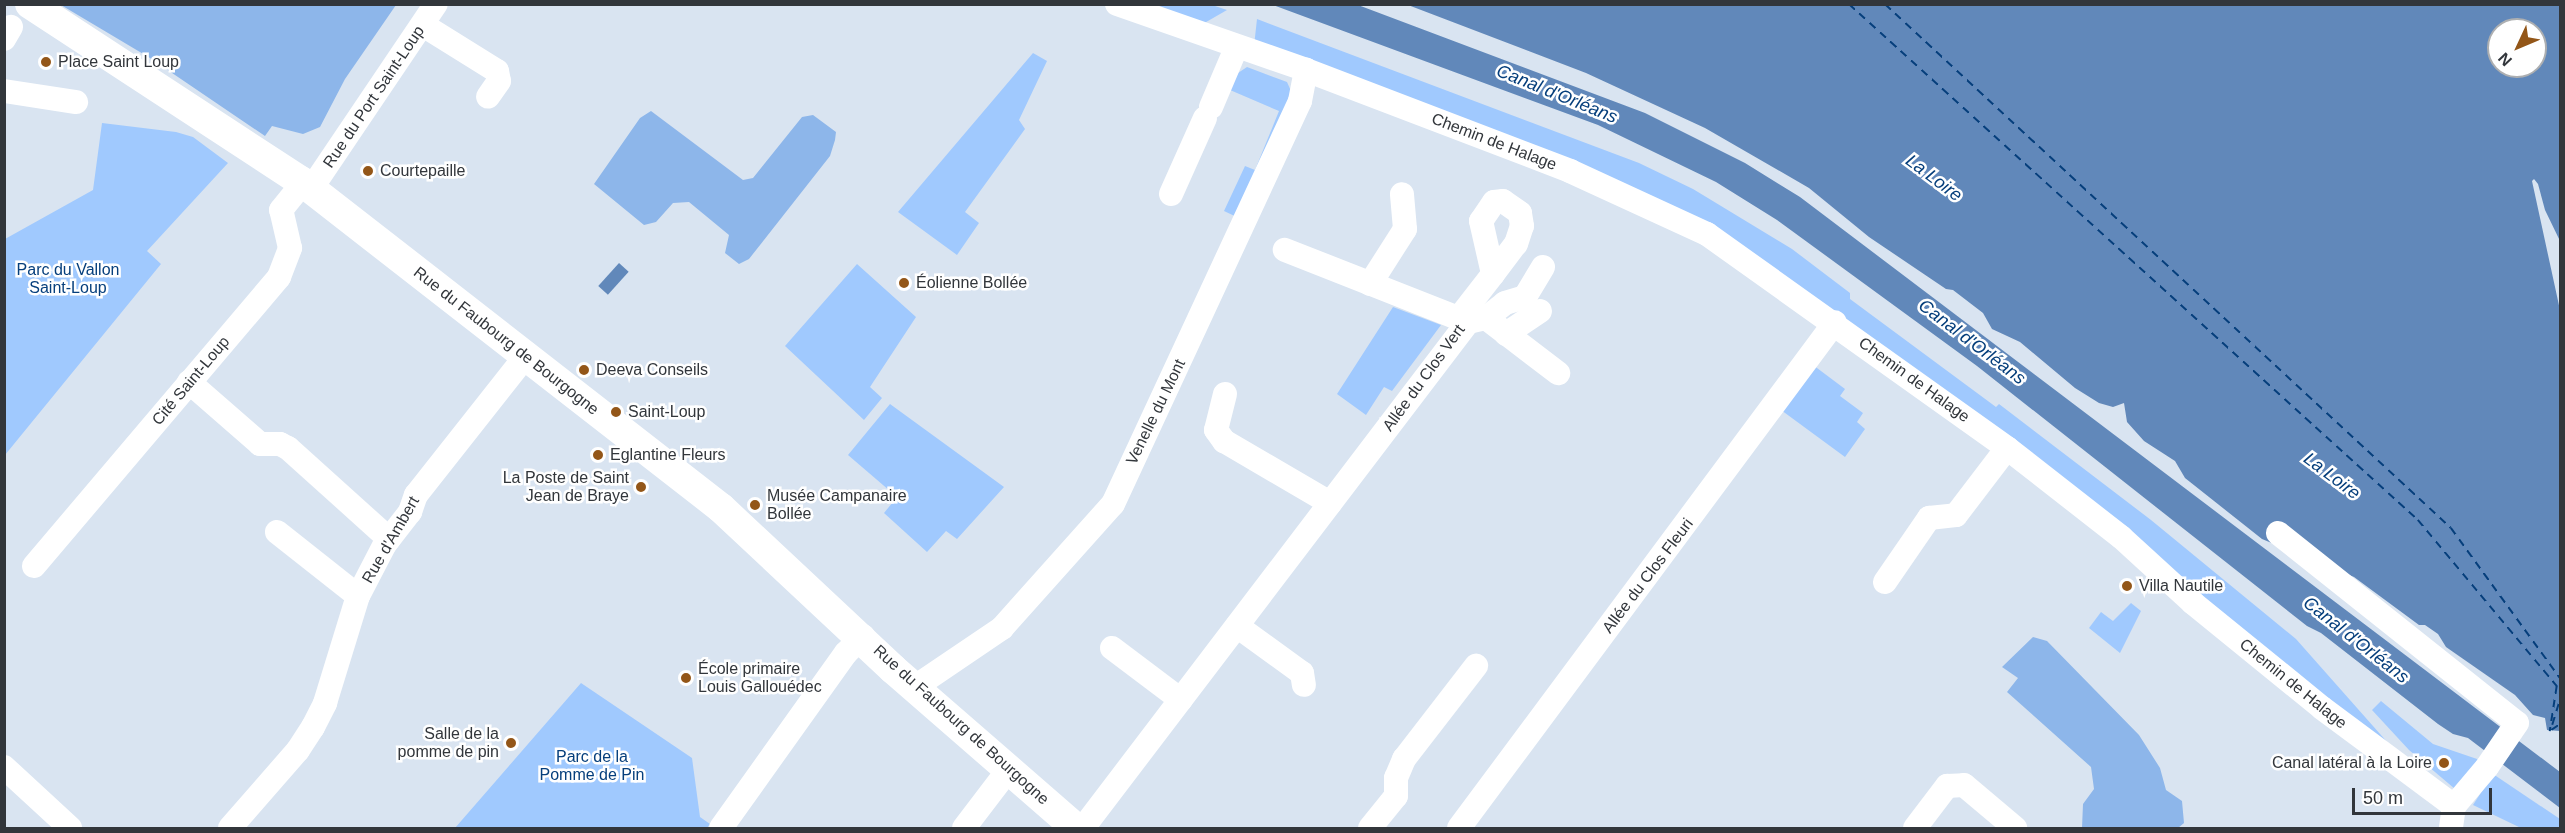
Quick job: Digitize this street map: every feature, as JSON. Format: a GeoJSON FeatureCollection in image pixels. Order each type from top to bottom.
{"type":"FeatureCollection","features":[{"type":"Feature","properties":{"kind":"main road","name":"Rue du Faubourg de Bourgogne"},"geometry":{"type":"LineString","coordinates":[[15,23],[150,81],[307,186],[721,508],[1004,774],[1076,828]]}},
{"type":"Feature","properties":{"kind":"main road","name":"Rue du Faubourg de Bourgogne"},"geometry":{"type":"LineString","coordinates":[[854,635],[915,687],[1004,774],[1053,828]]}},
{"type":"Feature","properties":{"kind":"street","name":"Rue du Port Saint-Loup"},"geometry":{"type":"LineString","coordinates":[[307,186],[436,4]]}},
{"type":"Feature","properties":{"kind":"street","name":"Chemin de Halage"},"geometry":{"type":"LineString","coordinates":[[1117,4],[1236,48],[1306,70],[1570,171],[1696,229],[1835,322],[2007,448],[2121,537],[2193,603],[2452,817]]}},
{"type":"Feature","properties":{"kind":"street"},"geometry":{"type":"LineString","coordinates":[[423,25],[496,71],[499,81],[488,97]]}},
{"type":"Feature","properties":{"kind":"street"},"geometry":{"type":"LineString","coordinates":[[1171,194],[1236,48]]}},
{"type":"Feature","properties":{"kind":"street","name":"Venelle du Mont"},"geometry":{"type":"LineString","coordinates":[[915,687],[1002,628],[1113,504],[1300,101],[1306,70]]}},
{"type":"Feature","properties":{"kind":"street"},"geometry":{"type":"LineString","coordinates":[[4,91],[76,102]]}},
{"type":"Feature","properties":{"kind":"street","name":"Cité Saint-Loup"},"geometry":{"type":"LineString","coordinates":[[34,566],[279,277],[290,248],[281,210],[307,186]]}},
{"type":"Feature","properties":{"kind":"street"},"geometry":{"type":"LineString","coordinates":[[1370,284],[1406,229],[1402,194]]}},
{"type":"Feature","properties":{"kind":"street","name":"Allée du Clos Vert"},"geometry":{"type":"LineString","coordinates":[[1083,828],[1470,320],[1285,250]]}},
{"type":"Feature","properties":{"kind":"street"},"geometry":{"type":"LineString","coordinates":[[1470,320],[1505,303],[1525,297],[1543,267]]}},
{"type":"Feature","properties":{"kind":"street"},"geometry":{"type":"LineString","coordinates":[[1470,320],[1492,274]]}},
{"type":"Feature","properties":{"kind":"street"},"geometry":{"type":"LineString","coordinates":[[1506,334],[1540,311]]}},
{"type":"Feature","properties":{"kind":"street"},"geometry":{"type":"LineString","coordinates":[[1470,320],[1506,334],[1558,373]]}},
{"type":"Feature","properties":{"kind":"street","name":"Allée du Clos Fleuri"},"geometry":{"type":"LineString","coordinates":[[1459,828],[1660,562],[1835,322]]}},
{"type":"Feature","properties":{"kind":"street","name":"Rue d'Ambert"},"geometry":{"type":"LineString","coordinates":[[230,828],[298,750],[313,727],[325,703],[358,596],[389,539],[410,512],[416,495],[525,357]]}},
{"type":"Feature","properties":{"kind":"street"},"geometry":{"type":"LineString","coordinates":[[189,382],[260,444],[280,444],[288,448],[389,539]]}},
{"type":"Feature","properties":{"kind":"street"},"geometry":{"type":"LineString","coordinates":[[1224,394],[1216,430],[1224,441],[1330,503]]}},
{"type":"Feature","properties":{"kind":"street"},"geometry":{"type":"LineString","coordinates":[[1885,582],[1929,518],[1956,515],[2007,448]]}},
{"type":"Feature","properties":{"kind":"street"},"geometry":{"type":"LineString","coordinates":[[277,532],[358,596]]}},
{"type":"Feature","properties":{"kind":"street"},"geometry":{"type":"LineString","coordinates":[[2278,533],[2517,723],[2452,817]]}},
{"type":"Feature","properties":{"kind":"street"},"geometry":{"type":"LineString","coordinates":[[1237,626],[1302,673],[1304,685]]}},
{"type":"Feature","properties":{"kind":"street"},"geometry":{"type":"LineString","coordinates":[[721,828],[854,635]]}},
{"type":"Feature","properties":{"kind":"street"},"geometry":{"type":"LineString","coordinates":[[1112,648],[1181,700]]}},
{"type":"Feature","properties":{"kind":"street"},"geometry":{"type":"LineString","coordinates":[[1370,828],[1396,796],[1396,778],[1404,759],[1476,666]]}},
{"type":"Feature","properties":{"kind":"street"},"geometry":{"type":"LineString","coordinates":[[4,767],[70,828]]}},
{"type":"Feature","properties":{"kind":"street"},"geometry":{"type":"LineString","coordinates":[[964,828],[1004,774]]}},
{"type":"Feature","properties":{"kind":"street"},"geometry":{"type":"LineString","coordinates":[[1915,828],[1947,786],[1964,785],[2015,828]]}},
{"type":"Feature","properties":{"kind":"green space"},"geometry":{"type":"Polygon","coordinates":[[[1133,5],[1212,5],[1227,10],[1194,29],[1133,5]]]}},
{"type":"Feature","properties":{"kind":"green space"},"geometry":{"type":"Polygon","coordinates":[[[1257,19],[1639,163],[1693,189],[1792,249],[1850,293],[1850,299],[1996,407],[1999,404],[2151,520],[2296,639],[2396,752],[1721,234],[1254,46],[1257,19]]]}},
{"type":"Feature","properties":{"kind":"green space"},"geometry":{"type":"Polygon","coordinates":[[[1033,53],[1047,61],[1019,120],[1025,129],[965,212],[979,223],[957,255],[898,212],[1033,53]]]}},
{"type":"Feature","properties":{"kind":"green space"},"geometry":{"type":"Polygon","coordinates":[[[1247,67],[1287,82],[1295,100],[1241,219],[1224,211],[1245,166],[1255,170],[1279,111],[1230,90],[1238,73],[1247,67]]]}},
{"type":"Feature","properties":{"kind":"green space","name":"Parc du Vallon Saint-Loup"},"geometry":{"type":"Polygon","coordinates":[[[102,123],[176,132],[193,137],[228,163],[147,251],[161,264],[5,455],[5,239],[93,190],[102,123]]]}},
{"type":"Feature","properties":{"kind":"green space"},"geometry":{"type":"Polygon","coordinates":[[[857,264],[916,317],[870,387],[882,398],[864,420],[785,346],[857,264]]]}},
{"type":"Feature","properties":{"kind":"green space"},"geometry":{"type":"Polygon","coordinates":[[[1393,307],[1441,325],[1392,391],[1384,387],[1366,415],[1337,394],[1393,307]]]}},
{"type":"Feature","properties":{"kind":"green space"},"geometry":{"type":"Polygon","coordinates":[[[1813,365],[1845,389],[1840,396],[1863,413],[1857,422],[1865,429],[1845,457],[1781,410],[1813,365]]]}},
{"type":"Feature","properties":{"kind":"green space"},"geometry":{"type":"Polygon","coordinates":[[[890,404],[1004,487],[957,539],[946,531],[927,552],[884,513],[897,497],[848,455],[890,404]]]}},
{"type":"Feature","properties":{"kind":"green space"},"geometry":{"type":"Polygon","coordinates":[[[2131,603],[2141,611],[2120,653],[2089,628],[2101,612],[2113,621],[2131,603]]]}},
{"type":"Feature","properties":{"kind":"green space","name":"Parc de la Pomme de Pin"},"geometry":{"type":"Polygon","coordinates":[[[581,683],[692,758],[700,817],[710,824],[707,828],[455,828],[581,683]]]}},
{"type":"Feature","properties":{"kind":"green space"},"geometry":{"type":"Polygon","coordinates":[[[2381,701],[2433,744],[2480,760],[2455,789],[2409,750],[2372,710],[2381,701]]]}},
{"type":"Feature","properties":{"kind":"green space"},"geometry":{"type":"Polygon","coordinates":[[[2493,774],[2560,819],[2560,828],[2521,828],[2473,805],[2493,774]]]}},
{"type":"Feature","properties":{"kind":"shaded area"},"geometry":{"type":"Polygon","coordinates":[[[61,5],[396,5],[345,79],[320,127],[303,134],[272,126],[265,136],[150,58],[61,5]]]}},
{"type":"Feature","properties":{"kind":"shaded area"},"geometry":{"type":"Polygon","coordinates":[[[651,111],[743,180],[753,178],[802,117],[813,115],[836,132],[835,140],[830,156],[749,259],[739,264],[725,253],[729,235],[689,202],[673,203],[656,222],[644,225],[594,184],[640,118],[651,111]]]}},
{"type":"Feature","properties":{"kind":"shaded area"},"geometry":{"type":"Polygon","coordinates":[[[2033,637],[2047,641],[2139,735],[2160,768],[2166,790],[2182,801],[2184,823],[2178,828],[2082,828],[2083,804],[2094,789],[2091,767],[2007,692],[2018,678],[2002,667],[2033,637]]]}},
{"type":"Feature","properties":{"kind":"water","name":"Canal d'Orléans"},"geometry":{"type":"Polygon","coordinates":[[[1273,5],[1358,5],[1645,113],[1745,163],[1800,197],[2560,772],[2560,808],[2468,738],[2453,734],[2438,724],[2321,633],[2307,626],[1977,366],[1777,220],[1716,182],[1598,125],[1273,5]]]}},
{"type":"Feature","properties":{"kind":"water","name":"La Loire"},"geometry":{"type":"Polygon","coordinates":[[[1408,5],[2560,5],[2560,241],[2545,210],[2538,184],[2534,179],[2532,181],[2560,310],[2560,731],[2547,730],[2545,718],[2533,715],[2515,695],[2446,647],[2438,634],[2425,625],[2419,625],[2354,577],[2262,539],[2185,478],[2175,461],[2144,441],[2127,422],[2124,403],[2113,407],[2099,403],[2075,388],[2020,342],[1992,329],[1983,313],[1953,290],[1946,289],[1869,237],[1809,188],[1705,128],[1586,73],[1408,5]]]}},
{"type":"Feature","properties":{"kind":"water"},"geometry":{"type":"Polygon","coordinates":[[[619,263],[629,272],[608,295],[598,286],[619,263]]]}},
{"type":"Feature","properties":{"kind":"ferry route"},"geometry":{"type":"LineString","coordinates":[[1849,4],[2418,520],[2557,686],[2550,731]]}},
{"type":"Feature","properties":{"kind":"ferry route"},"geometry":{"type":"LineString","coordinates":[[1885,4],[2451,528],[2560,678]]}},
{"type":"Feature","properties":{"kind":"ferry route"},"geometry":{"type":"LineString","coordinates":[[2552,725],[2560,699]]}},
{"type":"Feature","properties":{"kind":"ferry route"},"geometry":{"type":"LineString","coordinates":[[2551,730],[2560,724]]}},
{"type":"Feature","properties":{"kind":"place","name":"Place Saint Loup"},"geometry":{"type":"Point","coordinates":[46,62]}},
{"type":"Feature","properties":{"kind":"place","name":"Courtepaille"},"geometry":{"type":"Point","coordinates":[368,171]}},
{"type":"Feature","properties":{"kind":"place","name":"Éolienne Bollée"},"geometry":{"type":"Point","coordinates":[904,283]}},
{"type":"Feature","properties":{"kind":"place","name":"Deeva Conseils"},"geometry":{"type":"Point","coordinates":[584,370]}},
{"type":"Feature","properties":{"kind":"place","name":"Saint-Loup"},"geometry":{"type":"Point","coordinates":[616,412]}},
{"type":"Feature","properties":{"kind":"place","name":"Eglantine Fleurs"},"geometry":{"type":"Point","coordinates":[598,455]}},
{"type":"Feature","properties":{"kind":"place","name":"La Poste de Saint Jean de Braye"},"geometry":{"type":"Point","coordinates":[641,487]}},
{"type":"Feature","properties":{"kind":"place","name":"Musée Campanaire Bollée"},"geometry":{"type":"Point","coordinates":[755,505]}},
{"type":"Feature","properties":{"kind":"place","name":"Villa Nautile"},"geometry":{"type":"Point","coordinates":[2127,586]}},
{"type":"Feature","properties":{"kind":"place","name":"École primaire Louis Gallouédec"},"geometry":{"type":"Point","coordinates":[686,678]}},
{"type":"Feature","properties":{"kind":"place","name":"Salle de la pomme de pin"},"geometry":{"type":"Point","coordinates":[511,743]}},
{"type":"Feature","properties":{"kind":"place","name":"Canal latéral à la Loire"},"geometry":{"type":"Point","coordinates":[2444,763]}}]}
